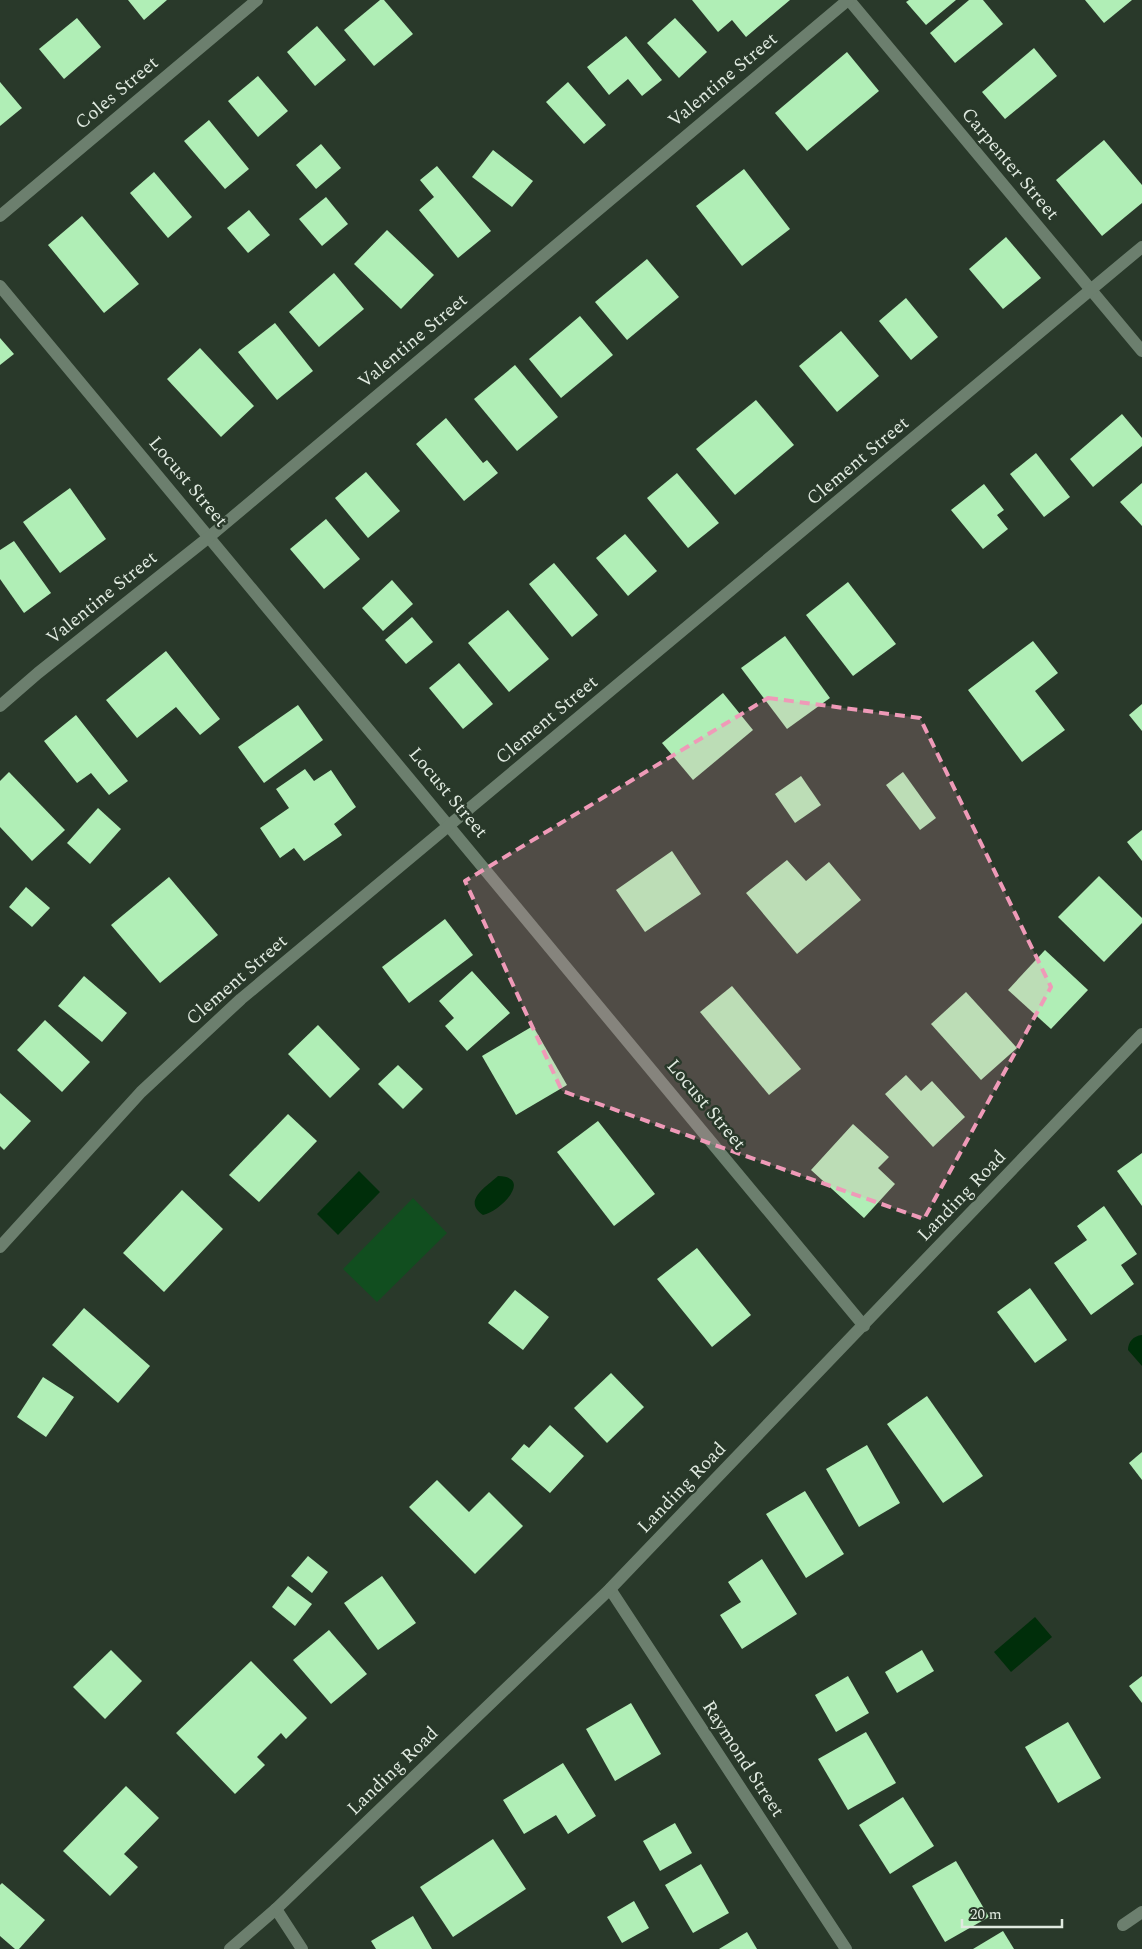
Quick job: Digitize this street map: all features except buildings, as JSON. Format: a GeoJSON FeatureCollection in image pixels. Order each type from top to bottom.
{"type":"FeatureCollection","features":[{"type":"Feature","properties":{"kind":"street","name":"Coles Street"},"geometry":{"type":"LineString","coordinates":[[0,216],[257,0]]}},
{"type":"Feature","properties":{"kind":"street","name":"Carpenter Street"},"geometry":{"type":"LineString","coordinates":[[848,0],[1142,350]]}},
{"type":"Feature","properties":{"kind":"street","name":"Valentine Street"},"geometry":{"type":"LineString","coordinates":[[0,706],[38,673],[209,537],[848,0]]}},
{"type":"Feature","properties":{"kind":"street","name":"Clement Street"},"geometry":{"type":"LineString","coordinates":[[0,1246],[141,1092],[234,1005],[451,826],[1142,247]]}},
{"type":"Feature","properties":{"kind":"street","name":"Locust Street"},"geometry":{"type":"LineString","coordinates":[[0,286],[451,826],[864,1326]]}},
{"type":"Feature","properties":{"kind":"street","name":"Landing Road"},"geometry":{"type":"LineString","coordinates":[[230,1949],[276,1910],[610,1589],[1142,1034]]}},
{"type":"Feature","properties":{"kind":"street","name":"Raymond Street"},"geometry":{"type":"LineString","coordinates":[[610,1589],[846,1949]]}},
{"type":"Feature","properties":{"kind":"street"},"geometry":{"type":"LineString","coordinates":[[276,1910],[302,1949]]}},
{"type":"Feature","properties":{"kind":"street"},"geometry":{"type":"LineString","coordinates":[[1123,1925],[1142,1912]]}},
{"type":"Feature","properties":{"kind":"highlighted area"},"geometry":{"type":"Polygon","coordinates":[[[768,698],[920,718],[1051,987],[924,1219],[562,1091],[465,881],[768,698]]]}},
{"type":"Feature","properties":{"kind":"shaded area"},"geometry":{"type":"Polygon","coordinates":[[[359,1171],[380,1192],[338,1235],[317,1214],[359,1171]]]}},
{"type":"Feature","properties":{"kind":"shaded area"},"geometry":{"type":"Polygon","coordinates":[[[498,1176],[508,1178],[513,1182],[514,1188],[505,1202],[490,1213],[483,1215],[477,1210],[475,1199],[482,1189],[498,1176]]]}},
{"type":"Feature","properties":{"kind":"shaded area"},"geometry":{"type":"Polygon","coordinates":[[[413,1198],[447,1233],[377,1302],[343,1269],[413,1198]]]}},
{"type":"Feature","properties":{"kind":"shaded area"},"geometry":{"type":"Polygon","coordinates":[[[1142,1335],[1142,1366],[1128,1350],[1132,1340],[1142,1335]]]}},
{"type":"Feature","properties":{"kind":"shaded area"},"geometry":{"type":"Polygon","coordinates":[[[1035,1617],[1052,1637],[1011,1672],[994,1652],[1035,1617]]]}}]}
